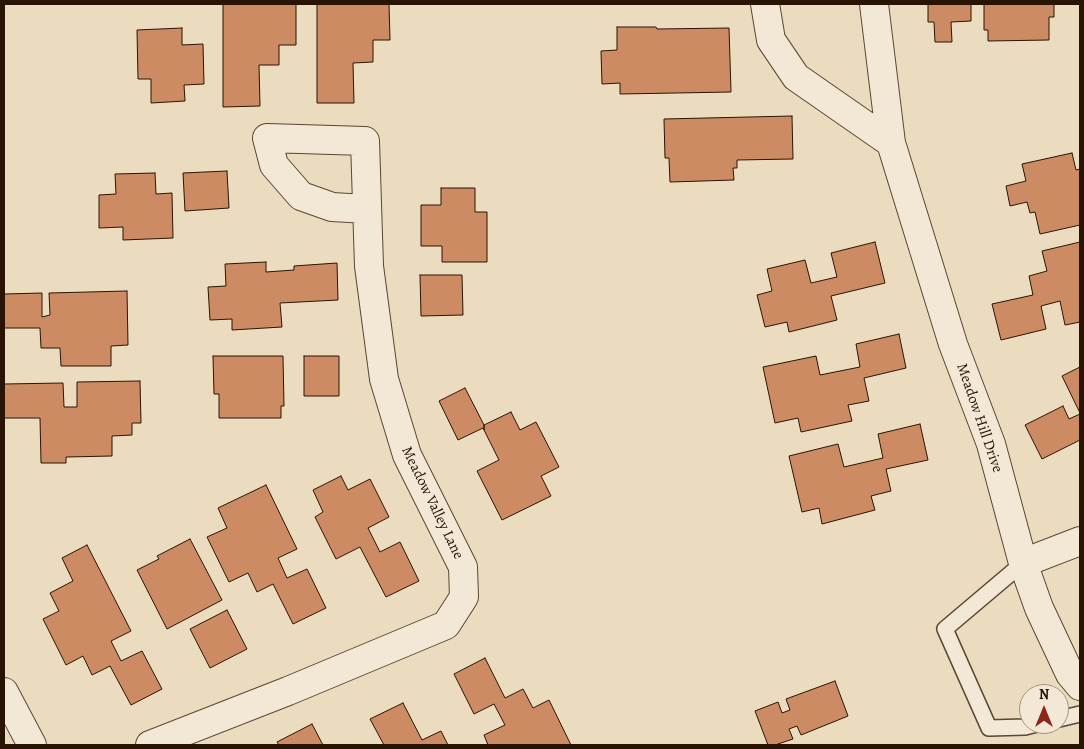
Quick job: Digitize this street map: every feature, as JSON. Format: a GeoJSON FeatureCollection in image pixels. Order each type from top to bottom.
{"type":"FeatureCollection","features":[{"type":"Feature","properties":{"kind":"street"},"geometry":{"type":"LineString","coordinates":[[765,4],[770,40],[796,77],[891,143]]}},
{"type":"Feature","properties":{"kind":"street","name":"Meadow Hill Drive"},"geometry":{"type":"LineString","coordinates":[[874,4],[891,143],[953,344],[991,444],[1023,563],[1043,616],[1070,674],[1080,686]]}},
{"type":"Feature","properties":{"kind":"street","name":"Meadow Valley Lane"},"geometry":{"type":"LineString","coordinates":[[150,745],[288,691],[446,625],[464,597],[463,567],[407,455],[384,379],[369,266],[367,209]]}},
{"type":"Feature","properties":{"kind":"street"},"geometry":{"type":"LineString","coordinates":[[1023,563],[1080,541]]}},
{"type":"Feature","properties":{"kind":"street"},"geometry":{"type":"LineString","coordinates":[[4,692],[32,745]]}},
{"type":"Feature","properties":{"kind":"lane"},"geometry":{"type":"LineString","coordinates":[[1019,727],[988,728],[944,629],[1023,563]]}},
{"type":"Feature","properties":{"kind":"building"},"geometry":{"type":"Polygon","coordinates":[[[223,4],[296,4],[296,45],[279,45],[279,65],[259,65],[260,106],[223,107],[223,4]]]}},
{"type":"Feature","properties":{"kind":"building"},"geometry":{"type":"Polygon","coordinates":[[[317,4],[389,4],[390,40],[373,40],[373,62],[353,63],[354,103],[317,103],[317,4]]]}},
{"type":"Feature","properties":{"kind":"building"},"geometry":{"type":"Polygon","coordinates":[[[928,4],[971,4],[971,21],[951,22],[952,42],[935,42],[934,22],[928,22],[928,4]]]}},
{"type":"Feature","properties":{"kind":"building"},"geometry":{"type":"Polygon","coordinates":[[[984,4],[1054,4],[1054,17],[1049,17],[1049,40],[988,41],[988,30],[984,30],[984,4]]]}},
{"type":"Feature","properties":{"kind":"building"},"geometry":{"type":"Polygon","coordinates":[[[617,27],[656,27],[657,29],[729,28],[731,92],[620,94],[620,83],[602,84],[601,51],[617,50],[617,27]]]}},
{"type":"Feature","properties":{"kind":"building"},"geometry":{"type":"Polygon","coordinates":[[[182,28],[182,45],[203,44],[204,84],[184,85],[185,101],[151,103],[151,79],[138,79],[137,30],[182,28]]]}},
{"type":"Feature","properties":{"kind":"building"},"geometry":{"type":"Polygon","coordinates":[[[792,116],[793,159],[737,160],[737,168],[733,168],[734,180],[670,182],[669,158],[665,158],[664,119],[792,116]]]}},
{"type":"Feature","properties":{"kind":"building"},"geometry":{"type":"Polygon","coordinates":[[[1072,153],[1076,170],[1080,169],[1080,225],[1040,234],[1035,212],[1030,213],[1027,202],[1010,206],[1006,186],[1026,181],[1022,164],[1072,153]]]}},
{"type":"Feature","properties":{"kind":"building"},"geometry":{"type":"Polygon","coordinates":[[[227,171],[229,208],[185,211],[183,173],[227,171]]]}},
{"type":"Feature","properties":{"kind":"building"},"geometry":{"type":"Polygon","coordinates":[[[155,173],[156,194],[172,193],[173,238],[123,240],[123,227],[99,228],[99,195],[116,194],[115,174],[155,173]]]}},
{"type":"Feature","properties":{"kind":"building"},"geometry":{"type":"Polygon","coordinates":[[[441,188],[475,188],[475,212],[487,212],[487,262],[442,262],[442,246],[421,246],[421,205],[441,205],[441,188]]]}},
{"type":"Feature","properties":{"kind":"building"},"geometry":{"type":"Polygon","coordinates":[[[875,242],[885,283],[831,296],[837,320],[789,332],[787,322],[765,327],[757,295],[772,291],[767,269],[805,260],[811,283],[837,277],[831,253],[875,242]]]}},
{"type":"Feature","properties":{"kind":"building"},"geometry":{"type":"Polygon","coordinates":[[[1080,242],[1080,322],[1065,325],[1060,301],[1041,306],[1046,329],[1001,340],[992,304],[1033,295],[1029,276],[1047,271],[1042,251],[1080,242]]]}},
{"type":"Feature","properties":{"kind":"building"},"geometry":{"type":"Polygon","coordinates":[[[266,262],[266,272],[294,270],[294,266],[337,263],[338,300],[280,303],[282,327],[232,330],[232,319],[210,320],[208,287],[226,286],[225,264],[266,262]]]}},
{"type":"Feature","properties":{"kind":"building"},"geometry":{"type":"Polygon","coordinates":[[[420,275],[462,275],[463,315],[421,316],[420,275]]]}},
{"type":"Feature","properties":{"kind":"building"},"geometry":{"type":"Polygon","coordinates":[[[127,291],[128,345],[111,346],[111,366],[61,366],[60,348],[41,348],[40,328],[4,328],[4,294],[42,293],[42,317],[50,315],[49,293],[127,291]]]}},
{"type":"Feature","properties":{"kind":"building"},"geometry":{"type":"Polygon","coordinates":[[[899,334],[906,368],[864,378],[869,401],[848,405],[852,421],[801,432],[798,418],[775,423],[763,367],[816,356],[820,375],[860,367],[856,344],[899,334]]]}},
{"type":"Feature","properties":{"kind":"building"},"geometry":{"type":"Polygon","coordinates":[[[213,356],[283,356],[284,406],[281,406],[281,418],[219,418],[219,394],[214,394],[213,356]]]}},
{"type":"Feature","properties":{"kind":"building"},"geometry":{"type":"Polygon","coordinates":[[[304,356],[339,356],[339,396],[304,396],[304,356]]]}},
{"type":"Feature","properties":{"kind":"building"},"geometry":{"type":"Polygon","coordinates":[[[1080,367],[1080,413],[1062,376],[1080,367]]]}},
{"type":"Feature","properties":{"kind":"building"},"geometry":{"type":"Polygon","coordinates":[[[140,381],[141,423],[132,423],[132,435],[112,436],[112,456],[66,457],[66,463],[41,463],[40,418],[4,418],[4,384],[63,383],[64,407],[77,407],[77,382],[140,381]]]}},
{"type":"Feature","properties":{"kind":"building"},"geometry":{"type":"Polygon","coordinates":[[[465,388],[484,425],[484,430],[483,428],[458,440],[439,401],[465,388]]]}},
{"type":"Feature","properties":{"kind":"building"},"geometry":{"type":"Polygon","coordinates":[[[1063,406],[1069,419],[1080,414],[1080,440],[1042,459],[1025,425],[1063,406]]]}},
{"type":"Feature","properties":{"kind":"building"},"geometry":{"type":"Polygon","coordinates":[[[511,412],[520,430],[536,422],[559,467],[541,476],[551,496],[502,520],[477,471],[499,460],[484,430],[484,425],[511,412]]]}},
{"type":"Feature","properties":{"kind":"building"},"geometry":{"type":"Polygon","coordinates":[[[920,424],[928,460],[886,469],[891,491],[871,496],[875,510],[822,524],[819,508],[802,512],[789,456],[838,444],[844,467],[883,458],[878,434],[920,424]]]}},
{"type":"Feature","properties":{"kind":"building"},"geometry":{"type":"Polygon","coordinates":[[[341,476],[348,490],[370,479],[389,517],[368,528],[380,552],[400,542],[419,581],[386,597],[360,547],[336,559],[315,517],[323,512],[313,490],[341,476]]]}},
{"type":"Feature","properties":{"kind":"building"},"geometry":{"type":"Polygon","coordinates":[[[266,485],[297,549],[278,558],[287,578],[307,569],[326,608],[293,624],[273,584],[257,592],[248,573],[229,582],[207,537],[227,528],[218,508],[266,485]]]}},
{"type":"Feature","properties":{"kind":"building"},"geometry":{"type":"Polygon","coordinates":[[[190,539],[222,600],[167,629],[137,570],[159,559],[157,556],[190,539]]]}},
{"type":"Feature","properties":{"kind":"building"},"geometry":{"type":"Polygon","coordinates":[[[87,545],[131,631],[111,641],[121,661],[142,651],[162,689],[131,705],[110,666],[92,675],[83,656],[66,665],[43,619],[59,611],[50,593],[73,581],[62,558],[87,545]]]}},
{"type":"Feature","properties":{"kind":"building"},"geometry":{"type":"Polygon","coordinates":[[[227,610],[247,649],[210,668],[190,629],[227,610]]]}},
{"type":"Feature","properties":{"kind":"building"},"geometry":{"type":"Polygon","coordinates":[[[485,658],[505,698],[523,689],[533,708],[549,700],[571,745],[488,745],[484,735],[505,725],[494,704],[474,714],[454,674],[485,658]]]}},
{"type":"Feature","properties":{"kind":"building"},"geometry":{"type":"Polygon","coordinates":[[[835,681],[848,716],[801,735],[797,726],[789,729],[793,739],[775,745],[768,745],[755,711],[778,702],[782,713],[790,710],[786,699],[835,681]]]}},
{"type":"Feature","properties":{"kind":"building"},"geometry":{"type":"Polygon","coordinates":[[[403,703],[422,740],[441,731],[448,745],[384,745],[370,719],[403,703]]]}},
{"type":"Feature","properties":{"kind":"building"},"geometry":{"type":"Polygon","coordinates":[[[312,724],[323,745],[279,745],[277,742],[312,724]]]}}]}
